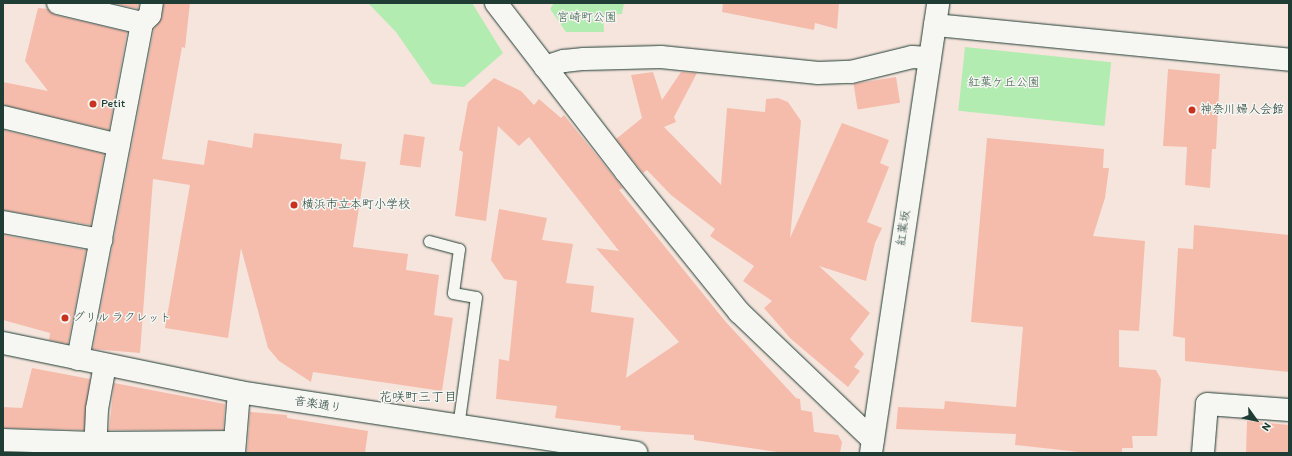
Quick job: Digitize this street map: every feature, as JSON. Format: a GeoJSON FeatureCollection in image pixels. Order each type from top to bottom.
{"type":"FeatureCollection","features":[{"type":"Feature","properties":{"kind":"street"},"geometry":{"type":"LineString","coordinates":[[58,3],[142,23]]}},
{"type":"Feature","properties":{"kind":"street"},"geometry":{"type":"LineString","coordinates":[[78,359],[142,23],[150,15],[152,3]]}},
{"type":"Feature","properties":{"kind":"street"},"geometry":{"type":"LineString","coordinates":[[496,3],[739,312],[872,446]]}},
{"type":"Feature","properties":{"kind":"street","name":"紅葉坂"},"geometry":{"type":"LineString","coordinates":[[872,446],[938,3]]}},
{"type":"Feature","properties":{"kind":"street"},"geometry":{"type":"LineString","coordinates":[[935,25],[1289,60]]}},
{"type":"Feature","properties":{"kind":"street"},"geometry":{"type":"LineString","coordinates":[[545,67],[564,61],[584,59],[661,57],[818,73],[851,72],[912,57],[930,58]]}},
{"type":"Feature","properties":{"kind":"street"},"geometry":{"type":"LineString","coordinates":[[3,117],[119,145]]}},
{"type":"Feature","properties":{"kind":"street"},"geometry":{"type":"LineString","coordinates":[[3,222],[101,240]]}},
{"type":"Feature","properties":{"kind":"street","name":"音楽通り"},"geometry":{"type":"LineString","coordinates":[[3,343],[239,392],[636,453]]}},
{"type":"Feature","properties":{"kind":"street"},"geometry":{"type":"LineString","coordinates":[[95,448],[97,409],[105,365]]}},
{"type":"Feature","properties":{"kind":"street"},"geometry":{"type":"LineString","coordinates":[[3,440],[95,448],[234,448],[239,392]]}},
{"type":"Feature","properties":{"kind":"street"},"geometry":{"type":"LineString","coordinates":[[1204,453],[1207,404],[1289,410]]}},
{"type":"Feature","properties":{"kind":"lane"},"geometry":{"type":"LineString","coordinates":[[429,241],[459,249],[453,293],[476,297],[458,426]]}},
{"type":"Feature","properties":{"kind":"green space"},"geometry":{"type":"Polygon","coordinates":[[[368,3],[472,3],[503,53],[464,87],[432,84],[396,32],[368,3]]]}},
{"type":"Feature","properties":{"kind":"green space","name":"宮崎町公園"},"geometry":{"type":"Polygon","coordinates":[[[554,3],[624,3],[622,14],[603,15],[604,32],[566,32],[550,9],[554,3]]]}},
{"type":"Feature","properties":{"kind":"green space","name":"紅葉ケ丘公園"},"geometry":{"type":"Polygon","coordinates":[[[965,47],[1111,62],[1105,126],[958,111],[965,47]]]}},
{"type":"Feature","properties":{"kind":"building"},"geometry":{"type":"Polygon","coordinates":[[[112,3],[139,3],[138,9],[112,3]]]}},
{"type":"Feature","properties":{"kind":"building"},"geometry":{"type":"Polygon","coordinates":[[[164,3],[190,3],[185,48],[182,47],[162,159],[204,165],[208,140],[252,148],[254,133],[342,144],[340,159],[366,162],[353,247],[408,254],[406,270],[439,275],[434,315],[453,318],[442,391],[313,372],[311,382],[279,361],[268,348],[241,248],[228,338],[165,328],[190,185],[153,179],[140,353],[93,349],[154,29],[162,17],[164,3]]]}},
{"type":"Feature","properties":{"kind":"building"},"geometry":{"type":"Polygon","coordinates":[[[723,3],[839,3],[837,29],[815,23],[814,30],[722,12],[723,3]]]}},
{"type":"Feature","properties":{"kind":"building"},"geometry":{"type":"Polygon","coordinates":[[[38,8],[48,9],[55,15],[127,32],[109,130],[3,105],[3,82],[48,91],[25,61],[38,8]]]}},
{"type":"Feature","properties":{"kind":"building","name":"神奈川婦人会館"},"geometry":{"type":"Polygon","coordinates":[[[1168,69],[1220,74],[1216,149],[1212,149],[1210,188],[1185,185],[1187,147],[1163,146],[1168,69]]]}},
{"type":"Feature","properties":{"kind":"building"},"geometry":{"type":"Polygon","coordinates":[[[653,72],[662,100],[681,72],[697,73],[674,117],[676,122],[664,127],[721,185],[727,108],[765,112],[766,99],[778,98],[788,102],[801,121],[790,238],[842,123],[889,140],[880,163],[889,167],[867,222],[882,228],[875,243],[866,281],[819,266],[870,313],[850,339],[864,354],[854,367],[860,371],[848,387],[791,339],[764,308],[772,301],[743,281],[754,266],[710,236],[715,229],[671,195],[647,170],[643,173],[616,139],[642,118],[631,75],[653,72]]]}},
{"type":"Feature","properties":{"kind":"building"},"geometry":{"type":"Polygon","coordinates":[[[896,77],[900,103],[858,109],[854,84],[896,77]]]}},
{"type":"Feature","properties":{"kind":"building"},"geometry":{"type":"Polygon","coordinates":[[[494,78],[521,91],[534,105],[539,99],[561,118],[564,115],[623,188],[619,190],[725,321],[796,398],[800,399],[801,410],[812,412],[814,432],[838,435],[842,442],[840,453],[784,453],[694,440],[694,435],[620,430],[621,426],[555,418],[557,406],[496,399],[499,359],[509,361],[517,281],[504,279],[491,260],[499,209],[547,218],[542,240],[573,244],[566,283],[594,286],[591,312],[634,318],[626,378],[679,342],[596,248],[619,251],[529,137],[519,146],[498,126],[486,221],[455,216],[463,152],[459,150],[468,102],[494,78]]]}},
{"type":"Feature","properties":{"kind":"building"},"geometry":{"type":"Polygon","coordinates":[[[3,130],[104,154],[91,225],[3,210],[3,130]]]}},
{"type":"Feature","properties":{"kind":"building"},"geometry":{"type":"Polygon","coordinates":[[[404,134],[425,137],[420,168],[400,165],[404,134]]]}},
{"type":"Feature","properties":{"kind":"building"},"geometry":{"type":"Polygon","coordinates":[[[987,138],[1104,149],[1103,168],[1109,168],[1105,198],[1093,236],[1145,241],[1139,331],[1119,330],[1119,367],[1156,370],[1161,379],[1157,436],[1132,436],[1133,448],[1122,448],[1122,453],[1088,453],[1015,445],[1016,434],[896,429],[898,407],[944,409],[945,401],[1016,407],[1023,327],[971,322],[987,138]]]}},
{"type":"Feature","properties":{"kind":"building"},"geometry":{"type":"Polygon","coordinates":[[[1194,225],[1289,235],[1289,372],[1185,361],[1185,338],[1173,336],[1178,248],[1193,249],[1194,225]]]}},
{"type":"Feature","properties":{"kind":"building"},"geometry":{"type":"Polygon","coordinates":[[[3,235],[86,250],[68,344],[49,340],[50,333],[3,320],[3,235]]]}},
{"type":"Feature","properties":{"kind":"building"},"geometry":{"type":"Polygon","coordinates":[[[32,368],[90,379],[84,430],[3,428],[3,407],[22,408],[32,368]]]}},
{"type":"Feature","properties":{"kind":"building"},"geometry":{"type":"Polygon","coordinates":[[[114,383],[225,404],[223,430],[109,430],[114,383]]]}},
{"type":"Feature","properties":{"kind":"building"},"geometry":{"type":"Polygon","coordinates":[[[250,412],[287,415],[287,418],[368,431],[365,453],[247,453],[250,412]]]}},
{"type":"Feature","properties":{"kind":"building"},"geometry":{"type":"Polygon","coordinates":[[[1247,421],[1289,425],[1289,453],[1246,453],[1247,421]]]}},
{"type":"Feature","properties":{"kind":"place","name":"Petit"},"geometry":{"type":"Point","coordinates":[93,104]}},
{"type":"Feature","properties":{"kind":"place","name":"神奈川婦人会館"},"geometry":{"type":"Point","coordinates":[1192,110]}},
{"type":"Feature","properties":{"kind":"place","name":"横浜市立本町小学校"},"geometry":{"type":"Point","coordinates":[294,205]}},
{"type":"Feature","properties":{"kind":"place","name":"グリル ラクレット"},"geometry":{"type":"Point","coordinates":[65,318]}},
{"type":"Feature","properties":{"kind":"district","name":"花咲町三丁目"},"geometry":{"type":"Point","coordinates":[418,397]}}]}
